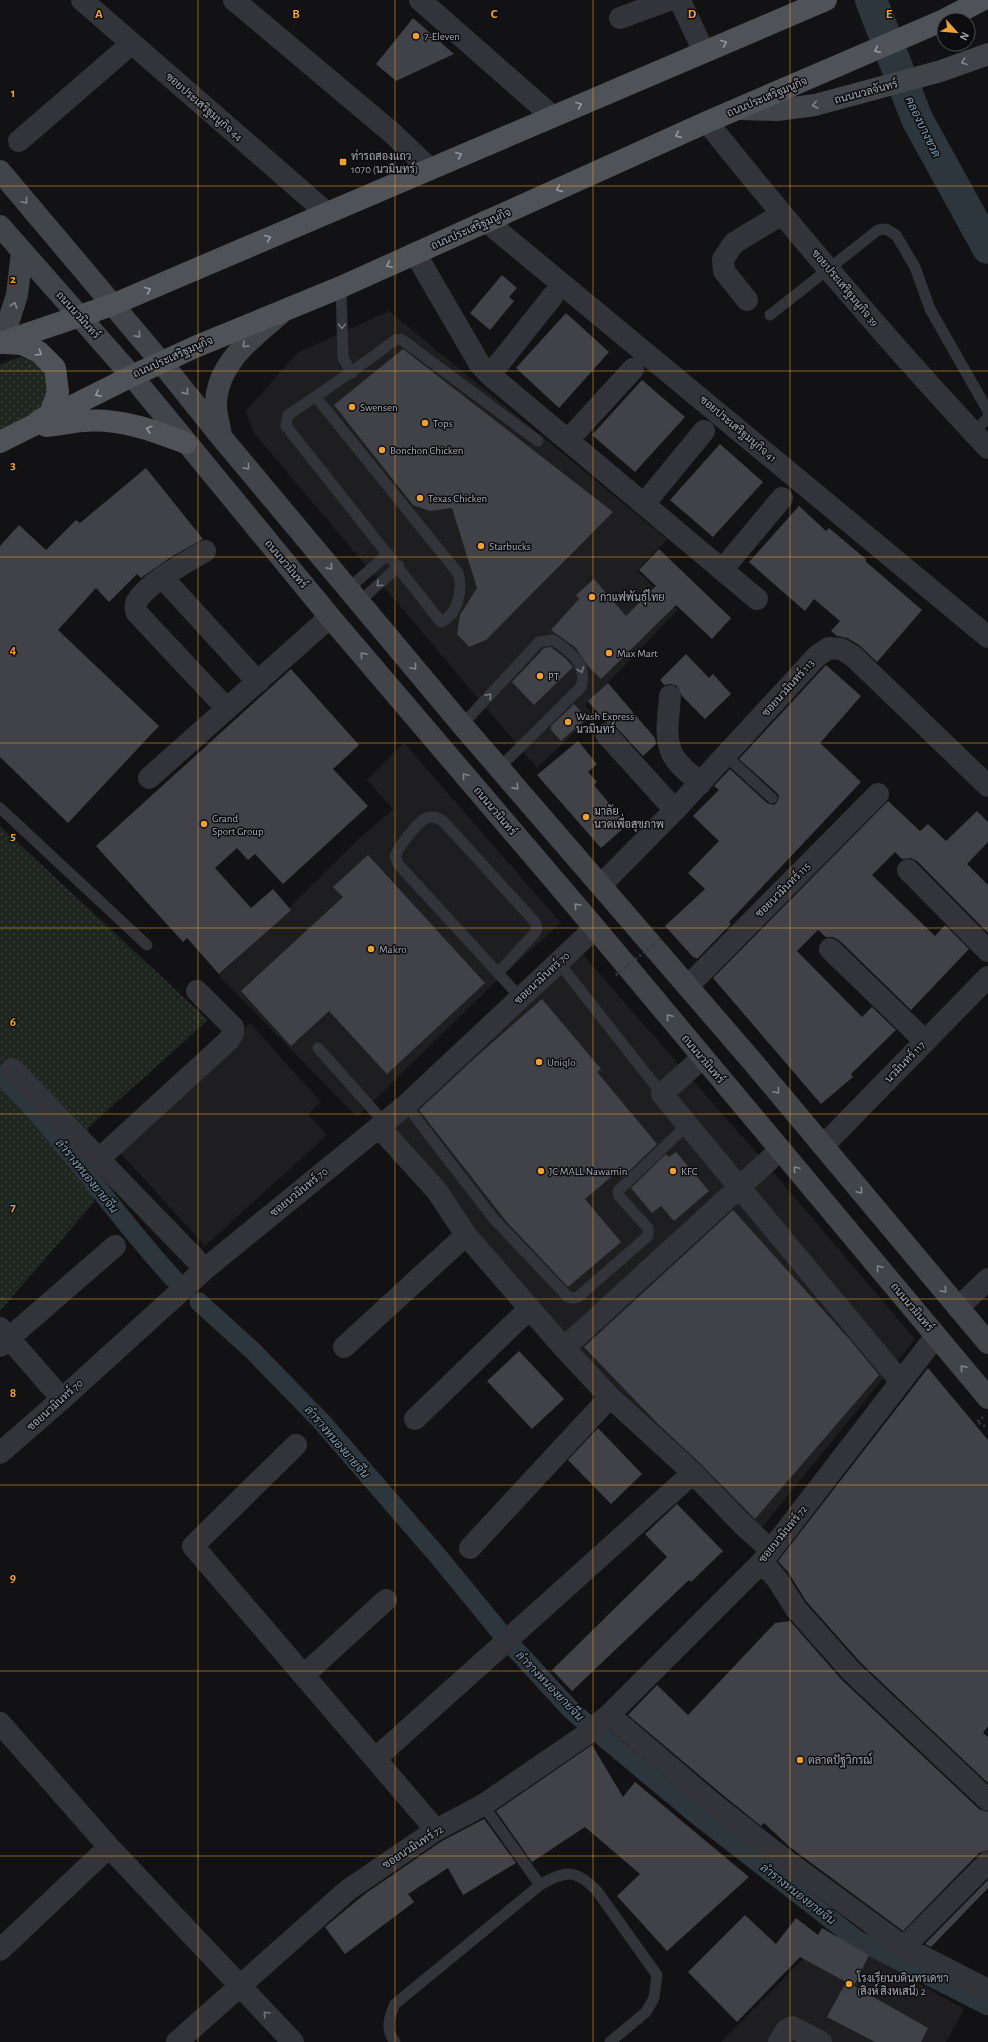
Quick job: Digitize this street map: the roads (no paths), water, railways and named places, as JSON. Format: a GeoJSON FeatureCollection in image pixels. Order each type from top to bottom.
{"type":"FeatureCollection","features":[{"type":"Feature","properties":{"kind":"main road"},"geometry":{"type":"LineString","coordinates":[[957,12],[964,0]]}},
{"type":"Feature","properties":{"kind":"main road","name":"ถนนประเสริฐมนูกิจ"},"geometry":{"type":"LineString","coordinates":[[960,12],[982,0]]}},
{"type":"Feature","properties":{"kind":"main road"},"geometry":{"type":"LineString","coordinates":[[1,343],[112,305],[429,168],[704,52],[795,6],[822,2]]}},
{"type":"Feature","properties":{"kind":"main road","name":"ถนนประเสริฐมนูกิจ"},"geometry":{"type":"LineString","coordinates":[[0,442],[29,429],[161,362],[341,287],[707,122],[936,24]]}},
{"type":"Feature","properties":{"kind":"main road","name":"ถนนนวลจันทร์"},"geometry":{"type":"LineString","coordinates":[[739,109],[777,110],[815,105],[941,71],[988,54]]}},
{"type":"Feature","properties":{"kind":"main road"},"geometry":{"type":"LineString","coordinates":[[0,171],[161,362],[222,438],[462,725],[688,986],[988,1343]]}},
{"type":"Feature","properties":{"kind":"main road","name":"ถนนนวมินทร์"},"geometry":{"type":"LineString","coordinates":[[0,226],[132,376],[330,617],[595,928],[702,1058],[988,1398]]}},
{"type":"Feature","properties":{"kind":"main road"},"geometry":{"type":"LineString","coordinates":[[1,343],[17,295],[22,252]]}},
{"type":"Feature","properties":{"kind":"main road"},"geometry":{"type":"LineString","coordinates":[[222,438],[216,403],[222,378],[235,355],[253,336],[285,310]]}},
{"type":"Feature","properties":{"kind":"main road"},"geometry":{"type":"LineString","coordinates":[[1,343],[22,344],[39,352],[55,368],[58,392],[50,414],[29,429]]}},
{"type":"Feature","properties":{"kind":"main road"},"geometry":{"type":"LineString","coordinates":[[29,429],[83,421],[109,421],[146,428],[186,443]]}},
{"type":"Feature","properties":{"kind":"street","name":"ซอยประเสริฐมนูกิจ 44"},"geometry":{"type":"LineString","coordinates":[[82,0],[131,44],[327,212]]}},
{"type":"Feature","properties":{"kind":"street"},"geometry":{"type":"LineString","coordinates":[[234,0],[391,132],[429,168]]}},
{"type":"Feature","properties":{"kind":"street"},"geometry":{"type":"LineString","coordinates":[[620,18],[670,0]]}},
{"type":"Feature","properties":{"kind":"street"},"geometry":{"type":"LineString","coordinates":[[677,0],[681,3],[704,52]]}},
{"type":"Feature","properties":{"kind":"street"},"geometry":{"type":"LineString","coordinates":[[434,4],[552,116]]}},
{"type":"Feature","properties":{"kind":"street"},"geometry":{"type":"LineString","coordinates":[[19,141],[131,44]]}},
{"type":"Feature","properties":{"kind":"street","name":"ซอยประเสริฐมนูกิจ 39"},"geometry":{"type":"LineString","coordinates":[[707,122],[883,334],[981,441]]}},
{"type":"Feature","properties":{"kind":"street"},"geometry":{"type":"LineString","coordinates":[[747,300],[724,271],[723,258],[734,244],[782,214]]}},
{"type":"Feature","properties":{"kind":"street","name":"ซอยประเสริฐมนูกิจ 41"},"geometry":{"type":"LineString","coordinates":[[486,221],[988,637]]}},
{"type":"Feature","properties":{"kind":"street"},"geometry":{"type":"LineString","coordinates":[[415,253],[479,363],[490,375],[757,599]]}},
{"type":"Feature","properties":{"kind":"street"},"geometry":{"type":"LineString","coordinates":[[490,375],[552,297]]}},
{"type":"Feature","properties":{"kind":"street"},"geometry":{"type":"LineString","coordinates":[[568,440],[633,370]]}},
{"type":"Feature","properties":{"kind":"street"},"geometry":{"type":"LineString","coordinates":[[644,504],[704,431]]}},
{"type":"Feature","properties":{"kind":"street"},"geometry":{"type":"LineString","coordinates":[[722,570],[782,498]]}},
{"type":"Feature","properties":{"kind":"street"},"geometry":{"type":"LineString","coordinates":[[205,551],[162,577],[137,602],[135,607],[137,613],[227,709]]}},
{"type":"Feature","properties":{"kind":"street"},"geometry":{"type":"LineString","coordinates":[[162,577],[258,682]]}},
{"type":"Feature","properties":{"kind":"street"},"geometry":{"type":"LineString","coordinates":[[149,778],[330,617]]}},
{"type":"Feature","properties":{"kind":"street","name":"ซอยนวมินทร์ 113"},"geometry":{"type":"LineString","coordinates":[[601,885],[700,784],[817,656],[829,648],[841,649],[853,656],[988,786]]}},
{"type":"Feature","properties":{"kind":"street"},"geometry":{"type":"LineString","coordinates":[[670,696],[667,739],[670,749],[674,758],[700,784]]}},
{"type":"Feature","properties":{"kind":"street"},"geometry":{"type":"LineString","coordinates":[[606,734],[675,810]]}},
{"type":"Feature","properties":{"kind":"street","name":"ซอยนวมินทร์ 115"},"geometry":{"type":"LineString","coordinates":[[688,986],[878,794]]}},
{"type":"Feature","properties":{"kind":"street"},"geometry":{"type":"LineString","coordinates":[[908,870],[988,951]]}},
{"type":"Feature","properties":{"kind":"street","name":"ซอยนวมินทร์ 70"},"geometry":{"type":"LineString","coordinates":[[0,1453],[62,1399],[205,1268],[406,1105],[595,928]]}},
{"type":"Feature","properties":{"kind":"street"},"geometry":{"type":"LineString","coordinates":[[830,949],[925,1041]]}},
{"type":"Feature","properties":{"kind":"street","name":"นวมินทร์ 117"},"geometry":{"type":"LineString","coordinates":[[823,1146],[988,978]]}},
{"type":"Feature","properties":{"kind":"street"},"geometry":{"type":"LineString","coordinates":[[100,1158],[229,1040],[233,1033],[233,1027],[197,991]]}},
{"type":"Feature","properties":{"kind":"street"},"geometry":{"type":"LineString","coordinates":[[702,1058],[662,1094],[901,1382]]}},
{"type":"Feature","properties":{"kind":"street"},"geometry":{"type":"LineString","coordinates":[[12,1069],[100,1158],[205,1268]]}},
{"type":"Feature","properties":{"kind":"street"},"geometry":{"type":"LineString","coordinates":[[381,1125],[437,1190],[466,1235],[564,1348],[610,1396],[693,1473],[743,1525],[766,1556],[777,1579],[796,1609],[851,1671],[988,1800]]}},
{"type":"Feature","properties":{"kind":"street"},"geometry":{"type":"LineString","coordinates":[[564,1348],[780,1150]]}},
{"type":"Feature","properties":{"kind":"street"},"geometry":{"type":"LineString","coordinates":[[344,1347],[466,1235]]}},
{"type":"Feature","properties":{"kind":"street"},"geometry":{"type":"LineString","coordinates":[[62,1399],[3,1338],[115,1246]]}},
{"type":"Feature","properties":{"kind":"street"},"geometry":{"type":"LineString","coordinates":[[958,1308],[988,1279]]}},
{"type":"Feature","properties":{"kind":"street"},"geometry":{"type":"LineString","coordinates":[[415,1419],[530,1308]]}},
{"type":"Feature","properties":{"kind":"street","name":"ซอยนวมินทร์ 72"},"geometry":{"type":"LineString","coordinates":[[177,2042],[348,1890],[436,1830],[483,1805],[598,1725],[766,1556],[936,1336]]}},
{"type":"Feature","properties":{"kind":"street"},"geometry":{"type":"LineString","coordinates":[[470,1548],[610,1396]]}},
{"type":"Feature","properties":{"kind":"street"},"geometry":{"type":"LineString","coordinates":[[296,1445],[193,1546],[376,1758],[436,1830]]}},
{"type":"Feature","properties":{"kind":"street"},"geometry":{"type":"LineString","coordinates":[[376,1758],[693,1473]]}},
{"type":"Feature","properties":{"kind":"street"},"geometry":{"type":"LineString","coordinates":[[304,1675],[386,1600]]}},
{"type":"Feature","properties":{"kind":"street"},"geometry":{"type":"LineString","coordinates":[[0,1723],[109,1847],[293,2042]]}},
{"type":"Feature","properties":{"kind":"street"},"geometry":{"type":"LineString","coordinates":[[598,1725],[722,1810],[780,1856],[904,1947],[988,1990]]}},
{"type":"Feature","properties":{"kind":"street"},"geometry":{"type":"LineString","coordinates":[[0,1950],[109,1847]]}},
{"type":"Feature","properties":{"kind":"street"},"geometry":{"type":"LineString","coordinates":[[904,1947],[988,1862]]}},
{"type":"Feature","properties":{"kind":"street"},"geometry":{"type":"LineString","coordinates":[[779,2042],[786,2030],[792,2027],[822,2042]]}},
{"type":"Feature","properties":{"kind":"lane"},"geometry":{"type":"LineString","coordinates":[[770,315],[878,230],[886,229],[896,235],[915,267],[930,309],[988,411]]}},
{"type":"Feature","properties":{"kind":"lane"},"geometry":{"type":"LineString","coordinates":[[341,287],[343,358],[352,373]]}},
{"type":"Feature","properties":{"kind":"lane"},"geometry":{"type":"LineString","coordinates":[[316,397],[458,574],[460,582],[455,607],[447,619],[442,622],[286,426],[288,415],[352,373],[395,340],[401,340],[538,441]]}},
{"type":"Feature","properties":{"kind":"lane"},"geometry":{"type":"LineString","coordinates":[[981,441],[988,417]]}},
{"type":"Feature","properties":{"kind":"lane"},"geometry":{"type":"LineString","coordinates":[[353,595],[388,554]]}},
{"type":"Feature","properties":{"kind":"lane"},"geometry":{"type":"LineString","coordinates":[[353,595],[398,566]]}},
{"type":"Feature","properties":{"kind":"lane"},"geometry":{"type":"LineString","coordinates":[[462,725],[539,642],[553,640],[571,654],[581,666],[584,676],[581,687],[499,768]]}},
{"type":"Feature","properties":{"kind":"lane"},"geometry":{"type":"LineString","coordinates":[[726,756],[772,798]]}},
{"type":"Feature","properties":{"kind":"lane"},"geometry":{"type":"LineString","coordinates":[[0,808],[147,945]]}},
{"type":"Feature","properties":{"kind":"lane"},"geometry":{"type":"LineString","coordinates":[[498,973],[534,934],[537,929],[535,922],[443,821],[435,817],[424,819],[398,848],[395,856],[398,864],[520,997]]}},
{"type":"Feature","properties":{"kind":"lane"},"geometry":{"type":"LineString","coordinates":[[559,962],[662,1094]]}},
{"type":"Feature","properties":{"kind":"lane"},"geometry":{"type":"LineString","coordinates":[[318,1048],[381,1125]]}},
{"type":"Feature","properties":{"kind":"lane"},"geometry":{"type":"LineString","coordinates":[[406,1105],[493,1218],[568,1297],[573,1298],[578,1297],[648,1236],[648,1228],[620,1196],[618,1191],[687,1125]]}},
{"type":"Feature","properties":{"kind":"lane"},"geometry":{"type":"LineString","coordinates":[[483,1805],[540,1884]]}},
{"type":"Feature","properties":{"kind":"lane"},"geometry":{"type":"LineString","coordinates":[[395,2042],[389,2035],[389,2017],[395,2004],[540,1884],[556,1876],[570,1873],[587,1881],[597,1891],[657,1974],[654,1998],[646,2012],[610,2042]]}},
{"type":"Feature","properties":{"kind":"waterway","name":"คลองบางขวด"},"geometry":{"type":"LineString","coordinates":[[871,0],[917,119],[988,248]]}},
{"type":"Feature","properties":{"kind":"waterway","name":"ลำรางหนองยายจีน"},"geometry":{"type":"LineString","coordinates":[[0,1074],[46,1123],[130,1228],[173,1278]]}},
{"type":"Feature","properties":{"kind":"waterway","name":"ลำรางหนองยายจีน"},"geometry":{"type":"LineString","coordinates":[[199,1302],[253,1351],[321,1421],[437,1555],[505,1638],[572,1711],[694,1813],[856,1939],[988,2006]]}},
{"type":"Feature","properties":{"kind":"place","name":"7-Eleven"},"geometry":{"type":"Point","coordinates":[416,36]}},
{"type":"Feature","properties":{"kind":"place","name":"ท่ารถสองแถว 1070 (นวมินทร์)"},"geometry":{"type":"Point","coordinates":[343,162]}},
{"type":"Feature","properties":{"kind":"place","name":"Swensen"},"geometry":{"type":"Point","coordinates":[352,407]}},
{"type":"Feature","properties":{"kind":"place","name":"Tops"},"geometry":{"type":"Point","coordinates":[425,423]}},
{"type":"Feature","properties":{"kind":"place","name":"Bonchon Chicken"},"geometry":{"type":"Point","coordinates":[382,450]}},
{"type":"Feature","properties":{"kind":"place","name":"Texas Chicken"},"geometry":{"type":"Point","coordinates":[420,498]}},
{"type":"Feature","properties":{"kind":"place","name":"Starbucks"},"geometry":{"type":"Point","coordinates":[481,546]}},
{"type":"Feature","properties":{"kind":"place","name":"กาแฟพันธุ์ไทย"},"geometry":{"type":"Point","coordinates":[592,597]}},
{"type":"Feature","properties":{"kind":"place","name":"Max Mart"},"geometry":{"type":"Point","coordinates":[609,653]}},
{"type":"Feature","properties":{"kind":"place","name":"PT"},"geometry":{"type":"Point","coordinates":[540,676]}},
{"type":"Feature","properties":{"kind":"place","name":"Wash Express นวมินทร์"},"geometry":{"type":"Point","coordinates":[568,722]}},
{"type":"Feature","properties":{"kind":"place","name":"มาลัย นวดเพื่อสุขภาพ"},"geometry":{"type":"Point","coordinates":[586,817]}},
{"type":"Feature","properties":{"kind":"place","name":"Grand Sport Group"},"geometry":{"type":"Point","coordinates":[204,824]}},
{"type":"Feature","properties":{"kind":"place","name":"Makro"},"geometry":{"type":"Point","coordinates":[371,949]}},
{"type":"Feature","properties":{"kind":"place","name":"Uniqlo"},"geometry":{"type":"Point","coordinates":[539,1062]}},
{"type":"Feature","properties":{"kind":"place","name":"JC MALL Nawamin"},"geometry":{"type":"Point","coordinates":[541,1171]}},
{"type":"Feature","properties":{"kind":"place","name":"KFC"},"geometry":{"type":"Point","coordinates":[673,1171]}},
{"type":"Feature","properties":{"kind":"place","name":"ตลาดปัฐวิกรณ์"},"geometry":{"type":"Point","coordinates":[800,1760]}},
{"type":"Feature","properties":{"kind":"place","name":"โรงเรียนบดินทรเดชา (สิงห์ สิงหเสนี) 2"},"geometry":{"type":"Point","coordinates":[849,1984]}}]}
